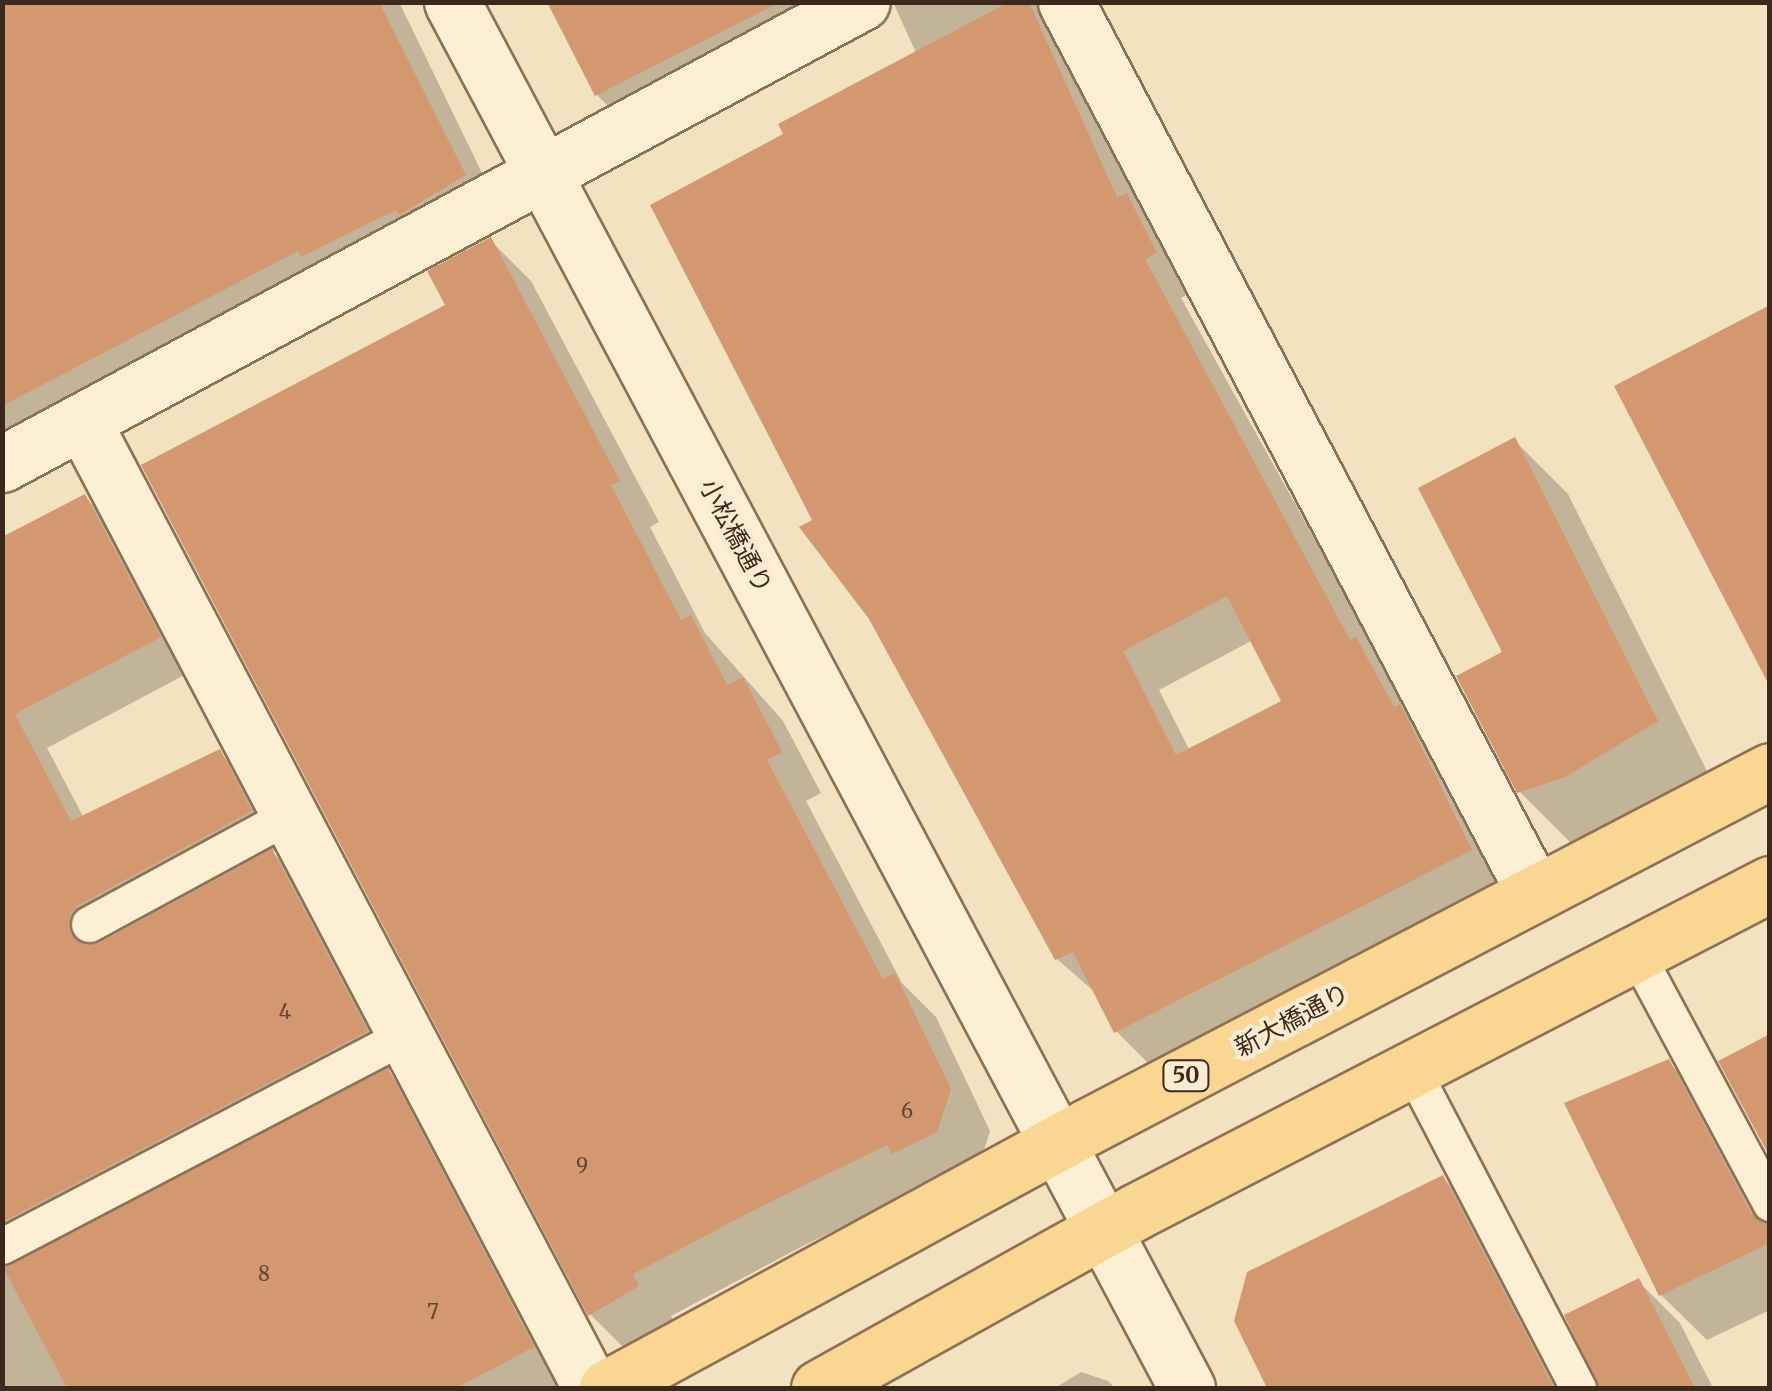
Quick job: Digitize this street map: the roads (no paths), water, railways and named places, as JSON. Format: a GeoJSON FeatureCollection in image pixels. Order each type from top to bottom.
{"type":"FeatureCollection","features":[{"type":"Feature","properties":{"kind":"main road","name":"新大橋通り"},"geometry":{"type":"LineString","coordinates":[[607,1388],[1058,1143],[1770,771]]}},
{"type":"Feature","properties":{"kind":"main road"},"geometry":{"type":"LineString","coordinates":[[819,1388],[1103,1229],[1770,884]]}},
{"type":"Feature","properties":{"kind":"street","name":"小松橋通り"},"geometry":{"type":"LineString","coordinates":[[452,2],[1180,1375]]}},
{"type":"Feature","properties":{"kind":"street"},"geometry":{"type":"LineString","coordinates":[[2,464],[862,2]]}},
{"type":"Feature","properties":{"kind":"street"},"geometry":{"type":"LineString","coordinates":[[1066,2],[1534,892]]}},
{"type":"Feature","properties":{"kind":"street"},"geometry":{"type":"LineString","coordinates":[[83,422],[591,1388]]}},
{"type":"Feature","properties":{"kind":"lane"},"geometry":{"type":"LineString","coordinates":[[89,924],[290,815]]}},
{"type":"Feature","properties":{"kind":"lane"},"geometry":{"type":"LineString","coordinates":[[1636,953],[1770,1202]]}},
{"type":"Feature","properties":{"kind":"lane"},"geometry":{"type":"LineString","coordinates":[[2,1246],[405,1035]]}},
{"type":"Feature","properties":{"kind":"lane"},"geometry":{"type":"LineString","coordinates":[[1412,1069],[1578,1388]]}}]}
